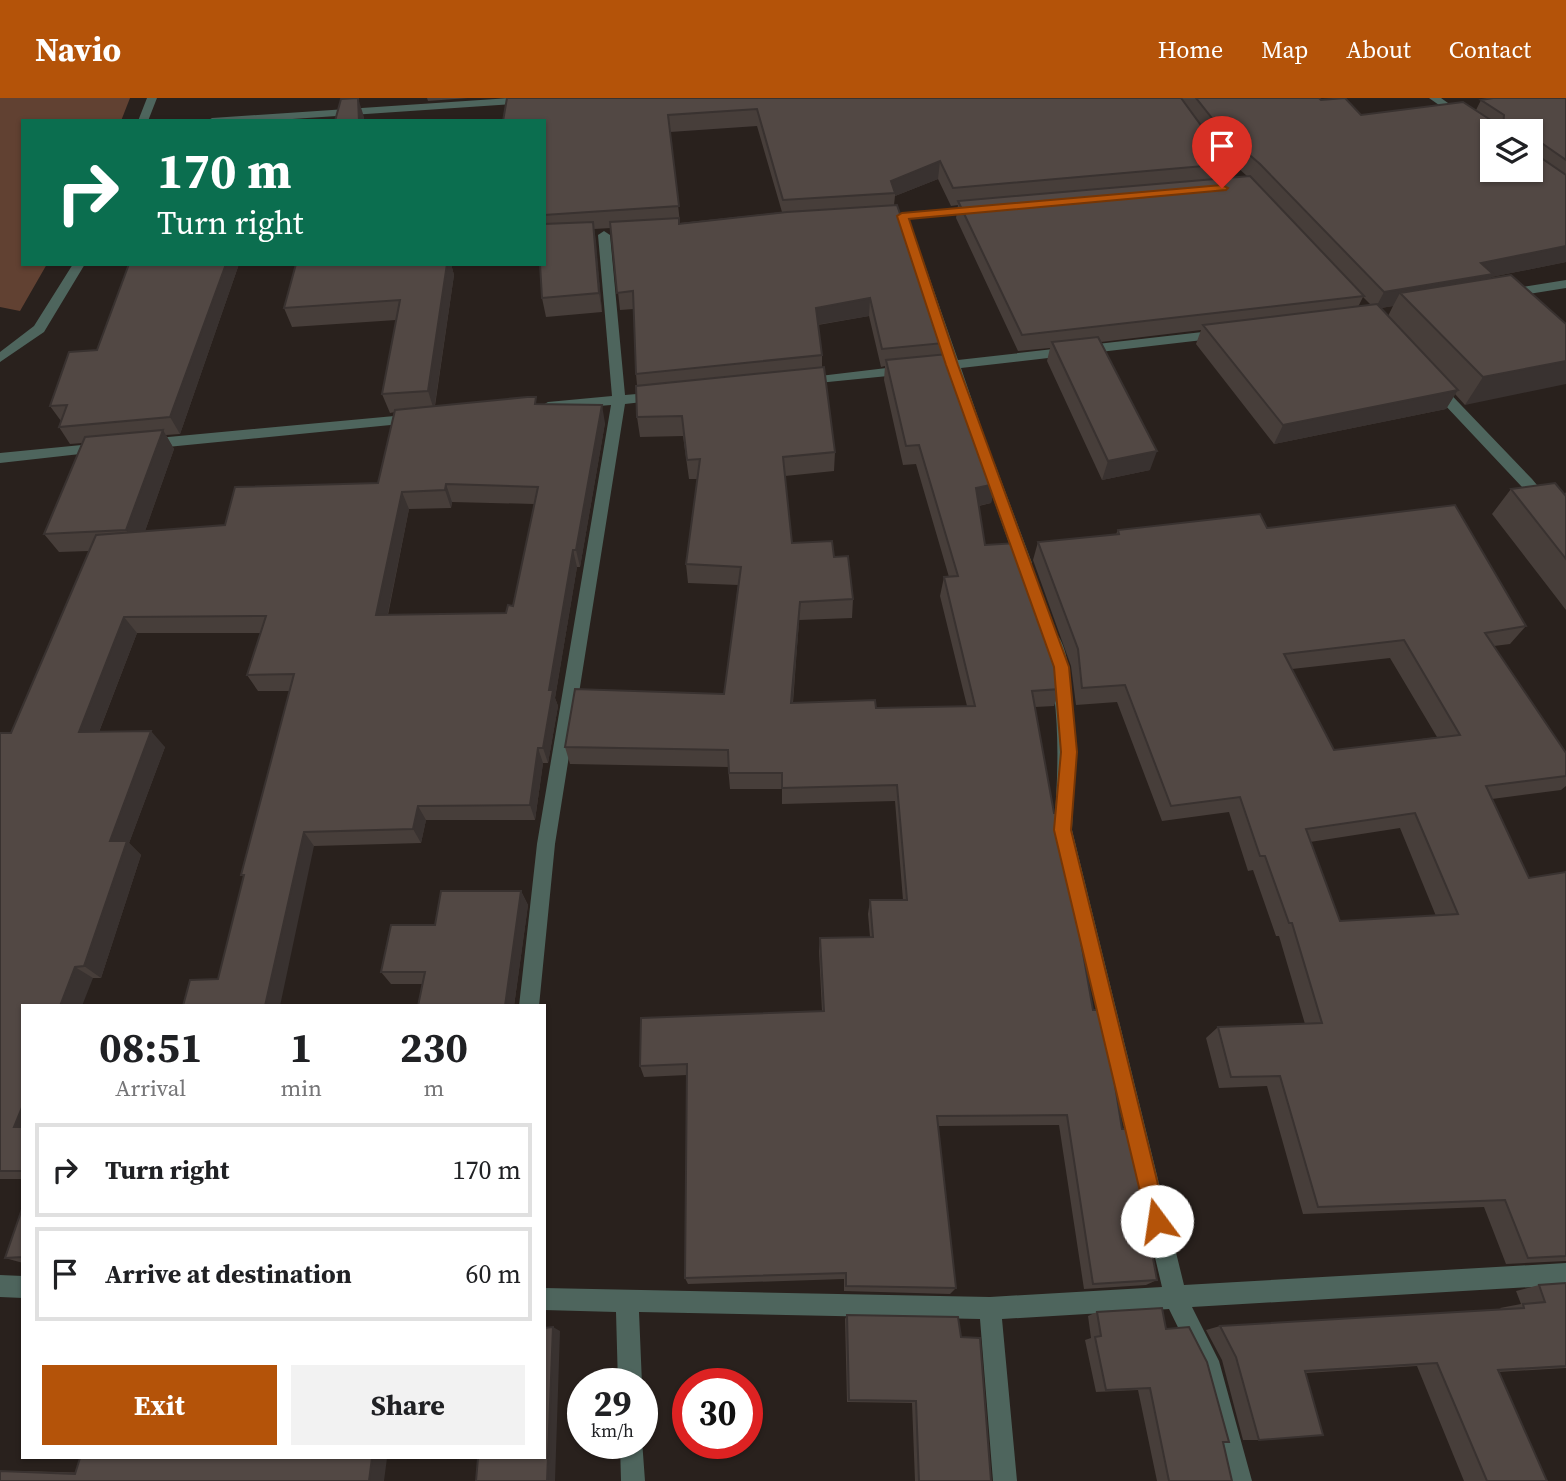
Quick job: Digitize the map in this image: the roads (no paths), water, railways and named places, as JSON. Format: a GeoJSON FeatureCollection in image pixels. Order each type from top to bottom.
{"type":"FeatureCollection","features":[{"type":"Feature","properties":{"kind":"street"},"geometry":{"type":"LineString","coordinates":[[145,119],[152,98]]}},
{"type":"Feature","properties":{"kind":"street"},"geometry":{"type":"LineString","coordinates":[[242,119],[557,98]]}},
{"type":"Feature","properties":{"kind":"street"},"geometry":{"type":"LineString","coordinates":[[1434,98],[1480,131]]}},
{"type":"Feature","properties":{"kind":"street"},"geometry":{"type":"LineString","coordinates":[[875,218],[986,209]]}},
{"type":"Feature","properties":{"kind":"street"},"geometry":{"type":"LineString","coordinates":[[902,216],[952,365],[1030,579]]}},
{"type":"Feature","properties":{"kind":"street"},"geometry":{"type":"LineString","coordinates":[[529,1004],[546,844],[619,400],[605,235]]}},
{"type":"Feature","properties":{"kind":"street"},"geometry":{"type":"LineString","coordinates":[[0,358],[38,329],[81,266]]}},
{"type":"Feature","properties":{"kind":"street"},"geometry":{"type":"LineString","coordinates":[[1487,297],[1566,284]]}},
{"type":"Feature","properties":{"kind":"street"},"geometry":{"type":"LineString","coordinates":[[792,383],[1230,333]]}},
{"type":"Feature","properties":{"kind":"street"},"geometry":{"type":"LineString","coordinates":[[1425,376],[1527,483],[1566,530]]}},
{"type":"Feature","properties":{"kind":"street"},"geometry":{"type":"LineString","coordinates":[[536,407],[672,395]]}},
{"type":"Feature","properties":{"kind":"street"},"geometry":{"type":"LineString","coordinates":[[0,458],[425,418]]}},
{"type":"Feature","properties":{"kind":"street"},"geometry":{"type":"LineString","coordinates":[[1043,617],[1061,667],[1069,752],[1063,830],[1176,1299],[1207,1361],[1240,1481]]}},
{"type":"Feature","properties":{"kind":"street"},"geometry":{"type":"LineString","coordinates":[[546,1299],[990,1308],[1566,1275]]}},
{"type":"Feature","properties":{"kind":"street"},"geometry":{"type":"LineString","coordinates":[[0,1286],[21,1287]]}},
{"type":"Feature","properties":{"kind":"street"},"geometry":{"type":"LineString","coordinates":[[627,1302],[629,1368]]}},
{"type":"Feature","properties":{"kind":"street"},"geometry":{"type":"LineString","coordinates":[[990,1308],[1005,1481]]}},
{"type":"Feature","properties":{"kind":"street"},"geometry":{"type":"LineString","coordinates":[[633,1459],[634,1481]]}}]}
